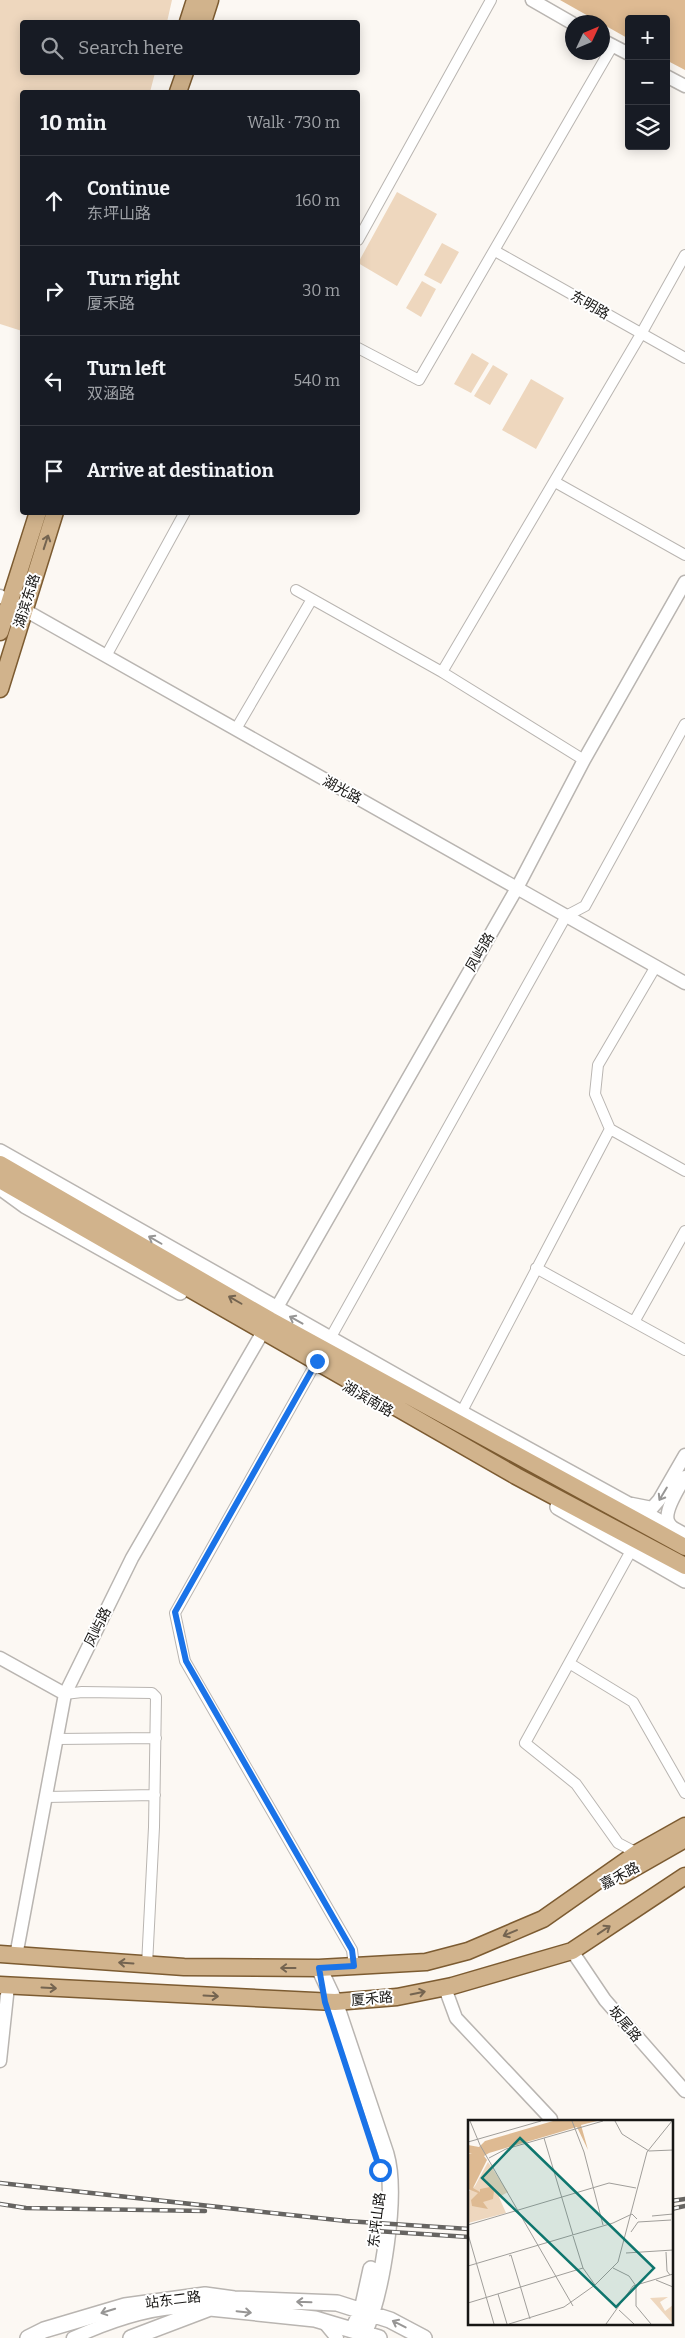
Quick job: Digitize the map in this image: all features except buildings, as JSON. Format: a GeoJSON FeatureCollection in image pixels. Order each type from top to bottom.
{"type":"FeatureCollection","features":[{"type":"Feature","properties":{"kind":"main road"},"geometry":{"type":"LineString","coordinates":[[189,20],[195,0]]}},
{"type":"Feature","properties":{"kind":"main road"},"geometry":{"type":"LineString","coordinates":[[203,20],[210,0]]}},
{"type":"Feature","properties":{"kind":"main road"},"geometry":{"type":"LineString","coordinates":[[168,90],[172,75]]}},
{"type":"Feature","properties":{"kind":"main road"},"geometry":{"type":"LineString","coordinates":[[179,90],[184,75]]}},
{"type":"Feature","properties":{"kind":"main road","name":"湖滨东路"},"geometry":{"type":"LineString","coordinates":[[0,632],[5,599],[37,515]]}},
{"type":"Feature","properties":{"kind":"main road","name":"湖滨东路"},"geometry":{"type":"LineString","coordinates":[[0,689],[54,515]]}},
{"type":"Feature","properties":{"kind":"main road"},"geometry":{"type":"LineString","coordinates":[[0,1152],[268,1324]]}},
{"type":"Feature","properties":{"kind":"main road","name":"湖滨南路"},"geometry":{"type":"LineString","coordinates":[[0,1164],[321,1354],[516,1476],[685,1566]]}},
{"type":"Feature","properties":{"kind":"main road","name":"湖滨南路"},"geometry":{"type":"LineString","coordinates":[[0,1180],[321,1354],[685,1547]]}},
{"type":"Feature","properties":{"kind":"main road","name":"湖滨南路"},"geometry":{"type":"LineString","coordinates":[[0,1187],[26,1206],[268,1324]]}},
{"type":"Feature","properties":{"kind":"main road"},"geometry":{"type":"LineString","coordinates":[[321,1354],[461,1413],[680,1533]]}},
{"type":"Feature","properties":{"kind":"main road","name":"湖滨南路"},"geometry":{"type":"LineString","coordinates":[[321,1354],[632,1549],[685,1580]]}},
{"type":"Feature","properties":{"kind":"main road"},"geometry":{"type":"LineString","coordinates":[[8,1955],[184,1968],[319,1968],[426,1962],[468,1951],[542,1919],[637,1853],[685,1826]]}},
{"type":"Feature","properties":{"kind":"main road","name":"嘉禾路"},"geometry":{"type":"LineString","coordinates":[[553,1911],[685,1839]]}},
{"type":"Feature","properties":{"kind":"main road","name":"厦禾路"},"geometry":{"type":"LineString","coordinates":[[4,1986],[330,2002],[397,1997],[445,1988],[572,1951],[685,1876]]}},
{"type":"Feature","properties":{"kind":"main road","name":"东坪山路"},"geometry":{"type":"LineString","coordinates":[[319,1968],[386,2154],[391,2179],[379,2287],[362,2310],[357,2333]]}},
{"type":"Feature","properties":{"kind":"main road","name":"站东二路"},"geometry":{"type":"LineString","coordinates":[[28,2338],[44,2330],[125,2306],[205,2295],[234,2299],[337,2303],[362,2310],[424,2338]]}},
{"type":"Feature","properties":{"kind":"main road"},"geometry":{"type":"LineString","coordinates":[[131,2338],[210,2308],[323,2321],[357,2333],[379,2338]]}},
{"type":"Feature","properties":{"kind":"street"},"geometry":{"type":"LineString","coordinates":[[360,236],[491,0]]}},
{"type":"Feature","properties":{"kind":"street"},"geometry":{"type":"LineString","coordinates":[[532,0],[565,19]]}},
{"type":"Feature","properties":{"kind":"street"},"geometry":{"type":"LineString","coordinates":[[610,43],[625,52]]}},
{"type":"Feature","properties":{"kind":"street"},"geometry":{"type":"LineString","coordinates":[[360,349],[418,380],[496,251],[598,60]]}},
{"type":"Feature","properties":{"kind":"street"},"geometry":{"type":"LineString","coordinates":[[670,78],[685,86]]}},
{"type":"Feature","properties":{"kind":"street","name":"东明路"},"geometry":{"type":"LineString","coordinates":[[496,251],[685,358]]}},
{"type":"Feature","properties":{"kind":"street"},"geometry":{"type":"LineString","coordinates":[[442,672],[555,482],[685,255]]}},
{"type":"Feature","properties":{"kind":"street"},"geometry":{"type":"LineString","coordinates":[[555,482],[685,555]]}},
{"type":"Feature","properties":{"kind":"street"},"geometry":{"type":"LineString","coordinates":[[106,656],[183,515]]}},
{"type":"Feature","properties":{"kind":"street","name":"凤屿路"},"geometry":{"type":"LineString","coordinates":[[8,1955],[46,1797],[66,1694],[132,1558],[517,888],[584,760],[685,582]]}},
{"type":"Feature","properties":{"kind":"street"},"geometry":{"type":"LineString","coordinates":[[296,590],[442,672],[584,760]]}},
{"type":"Feature","properties":{"kind":"street","name":"湖光路"},"geometry":{"type":"LineString","coordinates":[[5,599],[685,983]]}},
{"type":"Feature","properties":{"kind":"street"},"geometry":{"type":"LineString","coordinates":[[236,729],[312,599]]}},
{"type":"Feature","properties":{"kind":"street"},"geometry":{"type":"LineString","coordinates":[[354,1966],[352,1950],[186,1661],[175,1612],[566,916],[585,906],[685,724]]}},
{"type":"Feature","properties":{"kind":"street"},"geometry":{"type":"LineString","coordinates":[[656,966],[598,1065],[595,1094],[610,1129],[685,1171]]}},
{"type":"Feature","properties":{"kind":"street"},"geometry":{"type":"LineString","coordinates":[[461,1413],[610,1129]]}},
{"type":"Feature","properties":{"kind":"street"},"geometry":{"type":"LineString","coordinates":[[634,1322],[685,1231]]}},
{"type":"Feature","properties":{"kind":"street"},"geometry":{"type":"LineString","coordinates":[[536,1268],[685,1350]]}},
{"type":"Feature","properties":{"kind":"street"},"geometry":{"type":"LineString","coordinates":[[625,1503],[652,1508],[659,1500],[685,1456]]}},
{"type":"Feature","properties":{"kind":"street"},"geometry":{"type":"LineString","coordinates":[[680,1533],[668,1521],[667,1515],[685,1477]]}},
{"type":"Feature","properties":{"kind":"street"},"geometry":{"type":"LineString","coordinates":[[632,1549],[525,1743],[576,1784],[618,1843],[637,1853]]}},
{"type":"Feature","properties":{"kind":"street"},"geometry":{"type":"LineString","coordinates":[[0,1658],[66,1694],[82,1692],[152,1693],[156,1697],[155,1796],[147,1965]]}},
{"type":"Feature","properties":{"kind":"street"},"geometry":{"type":"LineString","coordinates":[[569,1663],[633,1702],[685,1793]]}},
{"type":"Feature","properties":{"kind":"street"},"geometry":{"type":"LineString","coordinates":[[57,1739],[156,1738]]}},
{"type":"Feature","properties":{"kind":"street"},"geometry":{"type":"LineString","coordinates":[[46,1797],[155,1796]]}},
{"type":"Feature","properties":{"kind":"street","name":"坂尾路"},"geometry":{"type":"LineString","coordinates":[[572,1951],[605,2000],[685,2091]]}},
{"type":"Feature","properties":{"kind":"street"},"geometry":{"type":"LineString","coordinates":[[0,2061],[4,1986]]}},
{"type":"Feature","properties":{"kind":"street"},"geometry":{"type":"LineString","coordinates":[[445,1988],[456,2018],[551,2119]]}},
{"type":"Feature","properties":{"kind":"street"},"geometry":{"type":"LineString","coordinates":[[73,2338],[100,2326],[142,2313],[192,2306],[210,2308]]}},
{"type":"Feature","properties":{"kind":"street"},"geometry":{"type":"LineString","coordinates":[[323,2321],[336,2338]]}},
{"type":"Feature","properties":{"kind":"shaded area"},"geometry":{"type":"Polygon","coordinates":[[[0,0],[172,0],[167,20],[20,20],[20,75],[154,75],[151,90],[20,90],[20,330],[0,324],[0,0]]]}},
{"type":"Feature","properties":{"kind":"shaded area"},"geometry":{"type":"Polygon","coordinates":[[[560,0],[685,0],[685,70],[670,62],[670,15],[625,15],[625,37],[610,28],[610,15],[587,15],[560,0]]]}},
{"type":"Feature","properties":{"kind":"shaded area"},"geometry":{"type":"Polygon","coordinates":[[[397,192],[437,214],[397,286],[360,264],[360,259],[397,192]]]}},
{"type":"Feature","properties":{"kind":"shaded area"},"geometry":{"type":"Polygon","coordinates":[[[442,243],[459,252],[441,284],[424,275],[442,243]]]}},
{"type":"Feature","properties":{"kind":"shaded area"},"geometry":{"type":"Polygon","coordinates":[[[422,281],[436,289],[421,317],[406,308],[422,281]]]}},
{"type":"Feature","properties":{"kind":"shaded area"},"geometry":{"type":"Polygon","coordinates":[[[472,353],[489,363],[471,393],[454,384],[472,353]]]}},
{"type":"Feature","properties":{"kind":"shaded area"},"geometry":{"type":"Polygon","coordinates":[[[493,365],[508,374],[490,405],[474,396],[493,365]]]}},
{"type":"Feature","properties":{"kind":"shaded area"},"geometry":{"type":"Polygon","coordinates":[[[531,379],[564,398],[536,449],[502,430],[531,379]]]}},
{"type":"Feature","properties":{"kind":"railway"},"geometry":{"type":"LineString","coordinates":[[0,2183],[346,2221],[468,2229]]}},
{"type":"Feature","properties":{"kind":"railway"},"geometry":{"type":"LineString","coordinates":[[672,2201],[685,2199]]}},
{"type":"Feature","properties":{"kind":"railway"},"geometry":{"type":"LineString","coordinates":[[0,2204],[26,2208],[205,2211]]}},
{"type":"Feature","properties":{"kind":"railway"},"geometry":{"type":"LineString","coordinates":[[672,2209],[685,2206]]}},
{"type":"Feature","properties":{"kind":"railway"},"geometry":{"type":"LineString","coordinates":[[376,2231],[468,2237]]}},
{"type":"Feature","properties":{"kind":"route"},"geometry":{"type":"LineString","coordinates":[[317,1361],[175,1612],[186,1661],[352,1950],[354,1966],[319,1968],[325,2002],[380,2170]]}}]}
